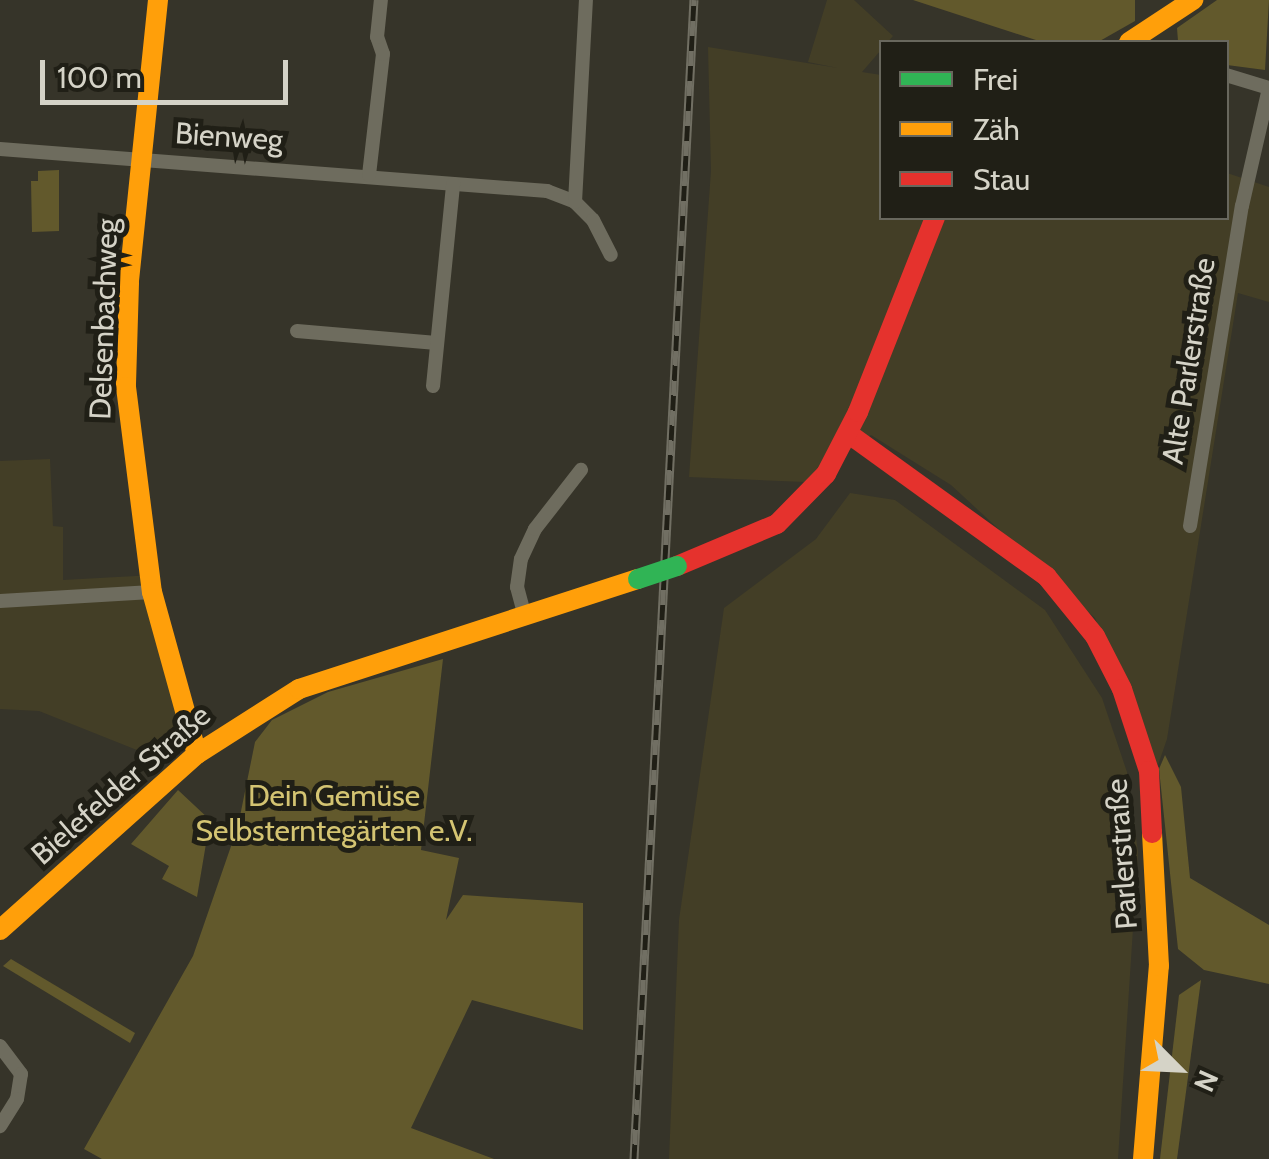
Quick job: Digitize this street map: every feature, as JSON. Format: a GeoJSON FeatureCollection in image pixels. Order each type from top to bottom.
{"type":"FeatureCollection","features":[{"type":"Feature","properties":{"kind":"street","name":"Delsenbachweg"},"geometry":{"type":"LineString","coordinates":[[158,0],[126,387],[152,592],[197,754]]}},
{"type":"Feature","properties":{"kind":"street"},"geometry":{"type":"LineString","coordinates":[[369,175],[383,54],[377,37],[380,0]]}},
{"type":"Feature","properties":{"kind":"street"},"geometry":{"type":"LineString","coordinates":[[586,0],[575,202],[594,220],[610,255]]}},
{"type":"Feature","properties":{"kind":"street"},"geometry":{"type":"LineString","coordinates":[[1144,39],[1193,0]]}},
{"type":"Feature","properties":{"kind":"street"},"geometry":{"type":"LineString","coordinates":[[1229,76],[1269,88]]}},
{"type":"Feature","properties":{"kind":"street","name":"Alte Parlerstraße"},"geometry":{"type":"LineString","coordinates":[[1190,526],[1242,206],[1269,88]]}},
{"type":"Feature","properties":{"kind":"street","name":"Bienweg"},"geometry":{"type":"LineString","coordinates":[[0,149],[369,175],[547,192],[575,202]]}},
{"type":"Feature","properties":{"kind":"street"},"geometry":{"type":"LineString","coordinates":[[432,386],[453,184]]}},
{"type":"Feature","properties":{"kind":"street","name":"Bielefelder Straße"},"geometry":{"type":"LineString","coordinates":[[4,918],[197,754],[322,678],[677,566],[777,524],[815,488],[848,434],[934,220]]}},
{"type":"Feature","properties":{"kind":"street"},"geometry":{"type":"LineString","coordinates":[[297,331],[436,343]]}},
{"type":"Feature","properties":{"kind":"street","name":"Parlerstraße"},"geometry":{"type":"LineString","coordinates":[[848,434],[1047,577],[1095,636],[1122,689],[1149,771],[1159,966],[1142,1159]]}},
{"type":"Feature","properties":{"kind":"street"},"geometry":{"type":"LineString","coordinates":[[524,613],[517,587],[521,559],[534,528],[581,470]]}},
{"type":"Feature","properties":{"kind":"street"},"geometry":{"type":"LineString","coordinates":[[0,601],[152,592]]}},
{"type":"Feature","properties":{"kind":"street"},"geometry":{"type":"LineString","coordinates":[[0,1046],[21,1074],[16,1099],[0,1126]]}},
{"type":"Feature","properties":{"kind":"shaded area"},"geometry":{"type":"Polygon","coordinates":[[[827,0],[854,0],[893,36],[879,40],[879,52],[862,72],[879,75],[879,220],[1229,220],[1229,174],[1269,187],[1269,302],[1238,293],[1167,739],[1157,768],[1095,618],[951,485],[871,435],[805,482],[689,477],[711,171],[708,47],[838,68],[808,62],[827,0]]]}},
{"type":"Feature","properties":{"kind":"shaded area"},"geometry":{"type":"Polygon","coordinates":[[[50,459],[53,526],[63,527],[63,580],[154,575],[188,740],[162,760],[39,711],[0,709],[0,461],[50,459]]]}},
{"type":"Feature","properties":{"kind":"shaded area"},"geometry":{"type":"Polygon","coordinates":[[[850,493],[895,500],[1045,610],[1102,698],[1127,772],[1138,852],[1118,1159],[669,1159],[679,920],[724,608],[816,539],[850,493]]]}},
{"type":"Feature","properties":{"kind":"green space"},"geometry":{"type":"Polygon","coordinates":[[[913,0],[1135,0],[1135,21],[1102,40],[1036,40],[913,0]]]}},
{"type":"Feature","properties":{"kind":"green space"},"geometry":{"type":"Polygon","coordinates":[[[1217,0],[1269,0],[1265,70],[1229,65],[1229,40],[1178,40],[1177,28],[1217,0]]]}},
{"type":"Feature","properties":{"kind":"green space"},"geometry":{"type":"Polygon","coordinates":[[[59,170],[59,231],[32,232],[31,181],[38,181],[38,171],[59,170]]]}},
{"type":"Feature","properties":{"kind":"green space","name":"Dein Gemüse Selbsterntegärten e.V."},"geometry":{"type":"Polygon","coordinates":[[[443,659],[421,850],[459,858],[446,920],[463,895],[583,903],[583,1030],[472,1000],[411,1128],[494,1159],[102,1159],[84,1149],[193,956],[238,826],[255,742],[272,720],[328,692],[443,659]]]}},
{"type":"Feature","properties":{"kind":"green space"},"geometry":{"type":"Polygon","coordinates":[[[1165,755],[1181,787],[1190,878],[1269,925],[1269,984],[1204,970],[1178,949],[1159,769],[1165,755]]]}},
{"type":"Feature","properties":{"kind":"green space"},"geometry":{"type":"Polygon","coordinates":[[[178,790],[210,820],[197,897],[162,879],[169,866],[131,844],[178,790]]]}},
{"type":"Feature","properties":{"kind":"green space"},"geometry":{"type":"Polygon","coordinates":[[[11,959],[135,1033],[130,1043],[3,966],[11,959]]]}},
{"type":"Feature","properties":{"kind":"green space"},"geometry":{"type":"Polygon","coordinates":[[[1201,980],[1177,1159],[1160,1159],[1179,995],[1201,980]]]}},
{"type":"Feature","properties":{"kind":"railway"},"geometry":{"type":"LineString","coordinates":[[634,1159],[694,0]]}},
{"type":"Feature","properties":{"kind":"traffic: slow"},"geometry":{"type":"LineString","coordinates":[[158,0],[129,283],[126,387],[152,592],[197,754]]}},
{"type":"Feature","properties":{"kind":"traffic: slow"},"geometry":{"type":"LineString","coordinates":[[1132,40],[1193,0]]}},
{"type":"Feature","properties":{"kind":"traffic: slow"},"geometry":{"type":"LineString","coordinates":[[0,930],[197,754],[299,689],[638,579]]}},
{"type":"Feature","properties":{"kind":"traffic: slow"},"geometry":{"type":"LineString","coordinates":[[1143,1159],[1159,966],[1152,833]]}},
{"type":"Feature","properties":{"kind":"traffic: jam"},"geometry":{"type":"LineString","coordinates":[[677,566],[777,524],[826,474],[858,412],[934,220]]}},
{"type":"Feature","properties":{"kind":"traffic: jam"},"geometry":{"type":"LineString","coordinates":[[849,434],[1047,577],[1095,636],[1122,689],[1149,771],[1152,833]]}},
{"type":"Feature","properties":{"kind":"traffic: fast"},"geometry":{"type":"LineString","coordinates":[[638,579],[677,566]]}}]}
